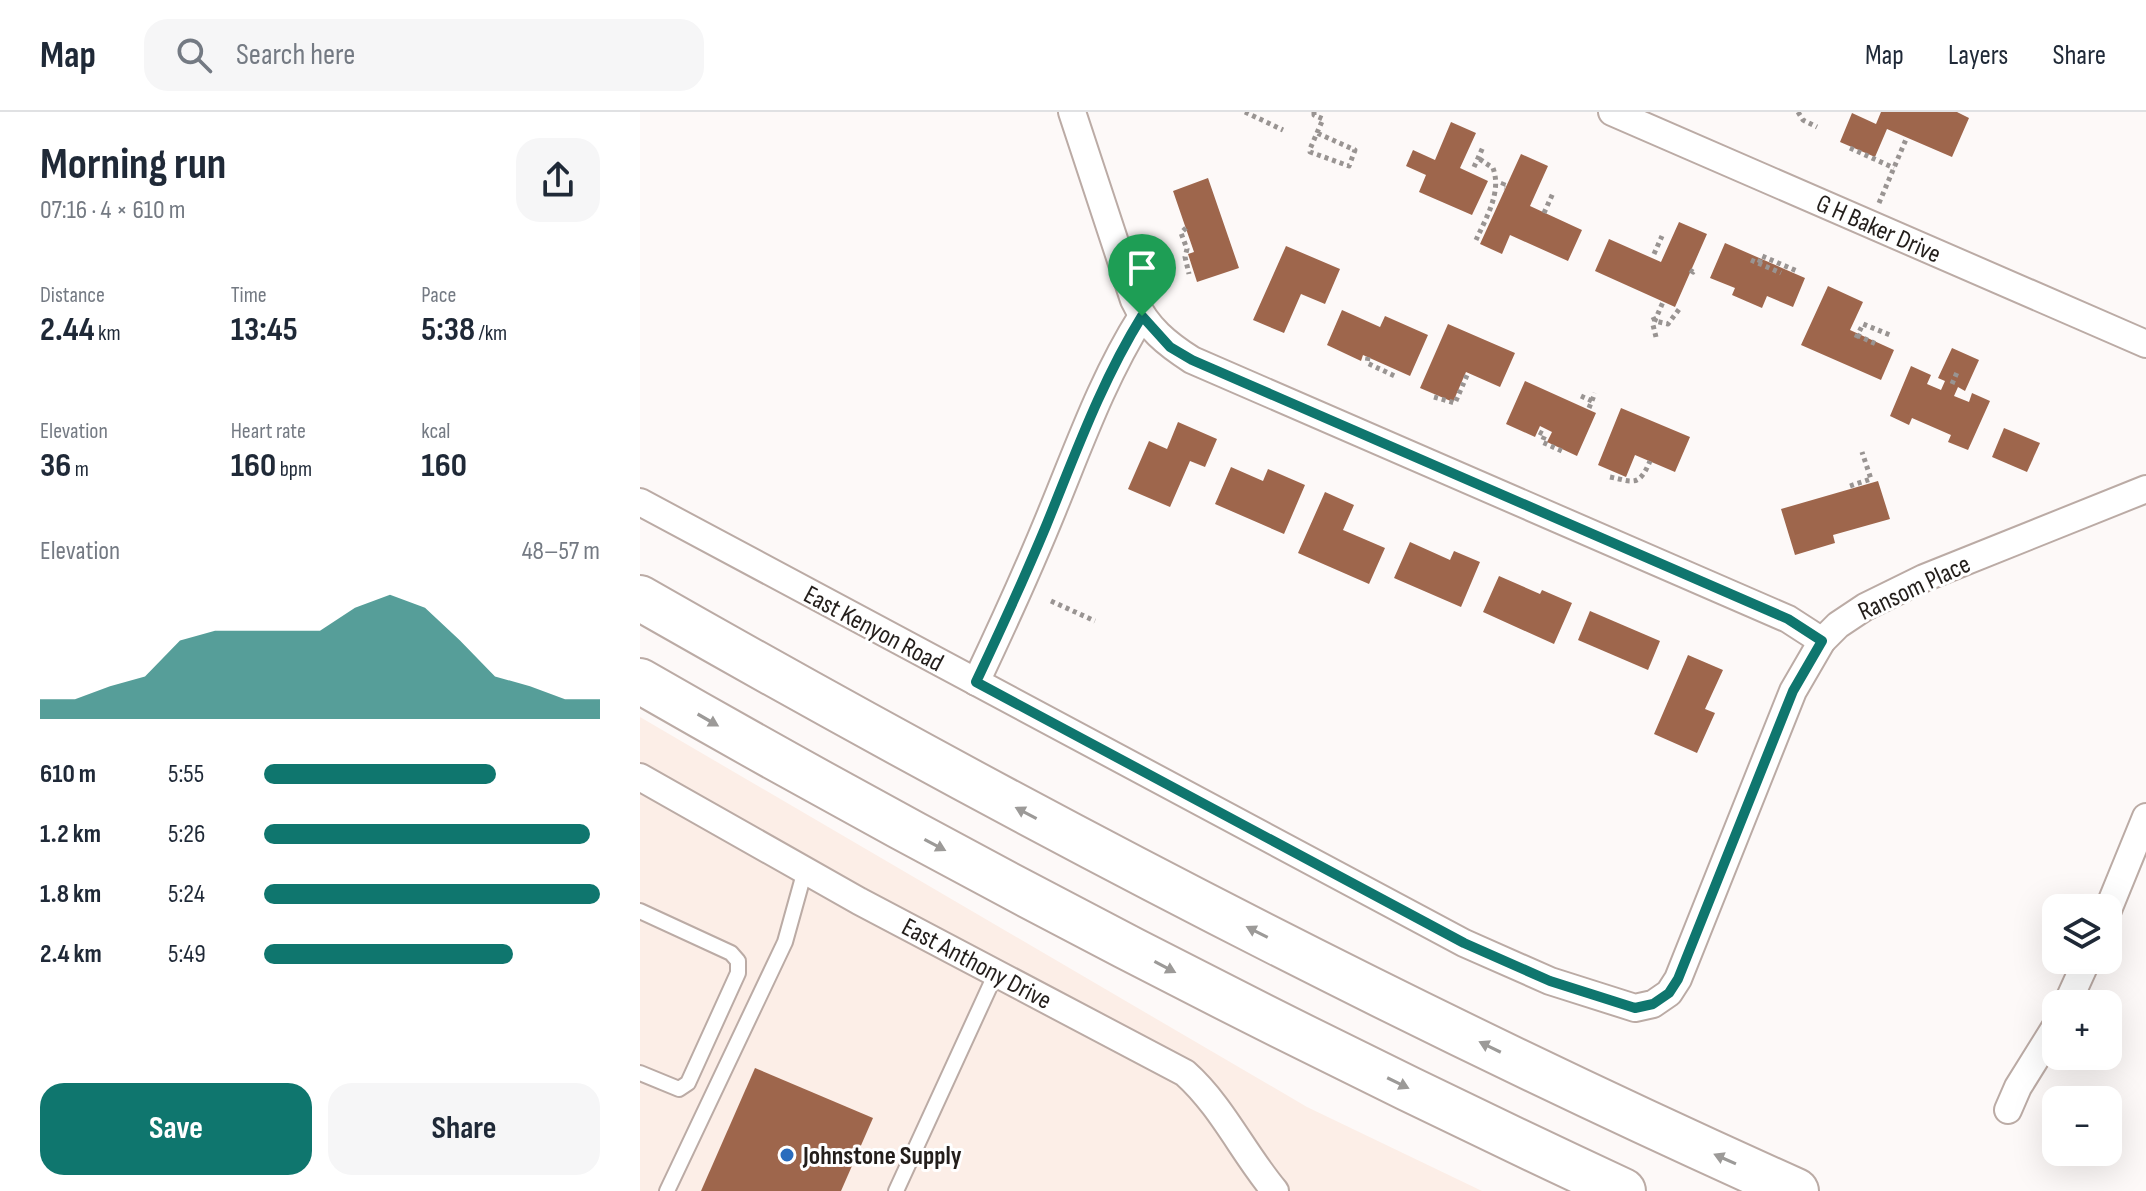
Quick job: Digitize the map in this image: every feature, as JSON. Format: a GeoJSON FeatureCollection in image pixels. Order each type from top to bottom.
{"type":"FeatureCollection","features":[{"type":"Feature","properties":{"kind":"highway"},"geometry":{"type":"LineString","coordinates":[[640,598],[806,693],[1040,820],[1294,951],[1673,1136],[1796,1191]]}},
{"type":"Feature","properties":{"kind":"highway"},"geometry":{"type":"LineString","coordinates":[[640,681],[924,840],[1200,985],[1623,1191]]}},
{"type":"Feature","properties":{"kind":"street"},"geometry":{"type":"LineString","coordinates":[[1072,112],[1142,316],[1170,347],[1192,360],[1788,619],[1822,641]]}},
{"type":"Feature","properties":{"kind":"street","name":"G H Baker Drive"},"geometry":{"type":"LineString","coordinates":[[1612,112],[2146,344]]}},
{"type":"Feature","properties":{"kind":"street"},"geometry":{"type":"LineString","coordinates":[[976,682],[1042,535],[1100,393],[1120,350],[1142,316]]}},
{"type":"Feature","properties":{"kind":"street","name":"Ransom Place"},"geometry":{"type":"LineString","coordinates":[[1669,993],[1691,950],[1793,691],[1822,641],[1838,625],[1865,607],[1924,578],[2146,489]]}},
{"type":"Feature","properties":{"kind":"street","name":"East Kenyon Road"},"geometry":{"type":"LineString","coordinates":[[640,502],[1464,943],[1550,981],[1635,1008],[1653,1004],[1669,993]]}},
{"type":"Feature","properties":{"kind":"street","name":"East Anthony Drive"},"geometry":{"type":"LineString","coordinates":[[640,777],[805,870],[1185,1073],[1206,1092],[1252,1163],[1275,1191]]}},
{"type":"Feature","properties":{"kind":"street"},"geometry":{"type":"LineString","coordinates":[[2115,894],[2146,817]]}},
{"type":"Feature","properties":{"kind":"street"},"geometry":{"type":"LineString","coordinates":[[2008,1110],[2042,1048]]}},
{"type":"Feature","properties":{"kind":"lane"},"geometry":{"type":"LineString","coordinates":[[667,1191],[785,942],[805,870]]}},
{"type":"Feature","properties":{"kind":"lane"},"geometry":{"type":"LineString","coordinates":[[640,911],[731,953],[738,961],[738,973],[688,1083],[679,1089],[640,1073]]}},
{"type":"Feature","properties":{"kind":"lane"},"geometry":{"type":"LineString","coordinates":[[896,1191],[996,973]]}},
{"type":"Feature","properties":{"kind":"path"},"geometry":{"type":"LineString","coordinates":[[1245,112],[1283,130]]}},
{"type":"Feature","properties":{"kind":"path"},"geometry":{"type":"LineString","coordinates":[[1314,112],[1323,119],[1317,133],[1310,152],[1349,166],[1355,150],[1317,133]]}},
{"type":"Feature","properties":{"kind":"path"},"geometry":{"type":"LineString","coordinates":[[1798,112],[1803,120],[1817,127]]}},
{"type":"Feature","properties":{"kind":"path"},"geometry":{"type":"LineString","coordinates":[[1869,224],[1907,137]]}},
{"type":"Feature","properties":{"kind":"path"},"geometry":{"type":"LineString","coordinates":[[1474,167],[1483,147]]}},
{"type":"Feature","properties":{"kind":"path"},"geometry":{"type":"LineString","coordinates":[[1850,148],[1894,168]]}},
{"type":"Feature","properties":{"kind":"path"},"geometry":{"type":"LineString","coordinates":[[1478,158],[1493,168],[1496,184],[1479,238]]}},
{"type":"Feature","properties":{"kind":"path"},"geometry":{"type":"LineString","coordinates":[[1544,213],[1553,193]]}},
{"type":"Feature","properties":{"kind":"path"},"geometry":{"type":"LineString","coordinates":[[1186,228],[1181,233],[1187,249],[1185,257],[1189,274]]}},
{"type":"Feature","properties":{"kind":"path"},"geometry":{"type":"LineString","coordinates":[[1654,254],[1662,236]]}},
{"type":"Feature","properties":{"kind":"path"},"geometry":{"type":"LineString","coordinates":[[1781,273],[1755,262],[1762,256],[1797,271]]}},
{"type":"Feature","properties":{"kind":"path"},"geometry":{"type":"LineString","coordinates":[[1656,337],[1654,319],[1663,302]]}},
{"type":"Feature","properties":{"kind":"path"},"geometry":{"type":"LineString","coordinates":[[1654,319],[1668,324],[1680,308]]}},
{"type":"Feature","properties":{"kind":"path"},"geometry":{"type":"LineString","coordinates":[[1878,345],[1857,337],[1863,324],[1890,335]]}},
{"type":"Feature","properties":{"kind":"path"},"geometry":{"type":"LineString","coordinates":[[1368,357],[1367,363],[1397,377]]}},
{"type":"Feature","properties":{"kind":"path"},"geometry":{"type":"LineString","coordinates":[[1952,384],[1958,370]]}},
{"type":"Feature","properties":{"kind":"path"},"geometry":{"type":"LineString","coordinates":[[1434,397],[1455,403],[1468,373]]}},
{"type":"Feature","properties":{"kind":"path"},"geometry":{"type":"LineString","coordinates":[[1589,408],[1595,393]]}},
{"type":"Feature","properties":{"kind":"path"},"geometry":{"type":"LineString","coordinates":[[1581,396],[1592,401]]}},
{"type":"Feature","properties":{"kind":"path"},"geometry":{"type":"LineString","coordinates":[[1539,432],[1545,435],[1542,442],[1564,452]]}},
{"type":"Feature","properties":{"kind":"path"},"geometry":{"type":"LineString","coordinates":[[1850,486],[1871,479],[1862,452]]}},
{"type":"Feature","properties":{"kind":"path"},"geometry":{"type":"LineString","coordinates":[[1610,477],[1639,480],[1650,461]]}},
{"type":"Feature","properties":{"kind":"path"},"geometry":{"type":"LineString","coordinates":[[1051,601],[1095,621]]}},
{"type":"Feature","properties":{"kind":"shaded area"},"geometry":{"type":"Polygon","coordinates":[[[640,717],[1307,1107],[1482,1191],[640,1191],[640,717]]]}},
{"type":"Feature","properties":{"kind":"building"},"geometry":{"type":"Polygon","coordinates":[[[1881,112],[1957,112],[1969,118],[1952,157],[1887,129],[1875,157],[1840,142],[1852,113],[1876,124],[1881,112]]]}},
{"type":"Feature","properties":{"kind":"building"},"geometry":{"type":"Polygon","coordinates":[[[1451,122],[1476,133],[1460,168],[1488,181],[1472,215],[1419,192],[1426,175],[1406,166],[1413,150],[1435,160],[1451,122]]]}},
{"type":"Feature","properties":{"kind":"building"},"geometry":{"type":"Polygon","coordinates":[[[1521,154],[1548,166],[1530,206],[1582,230],[1568,261],[1510,235],[1502,254],[1480,244],[1521,154]]]}},
{"type":"Feature","properties":{"kind":"building"},"geometry":{"type":"Polygon","coordinates":[[[1208,178],[1239,268],[1197,282],[1188,254],[1194,252],[1173,191],[1208,178]]]}},
{"type":"Feature","properties":{"kind":"building"},"geometry":{"type":"Polygon","coordinates":[[[1679,222],[1707,234],[1675,307],[1595,271],[1609,239],[1661,262],[1679,222]]]}},
{"type":"Feature","properties":{"kind":"building"},"geometry":{"type":"Polygon","coordinates":[[[1725,243],[1805,278],[1793,307],[1767,296],[1762,308],[1732,295],[1735,288],[1710,278],[1725,243]]]}},
{"type":"Feature","properties":{"kind":"building"},"geometry":{"type":"Polygon","coordinates":[[[1286,246],[1340,269],[1325,304],[1301,294],[1284,333],[1253,320],[1286,246]]]}},
{"type":"Feature","properties":{"kind":"building"},"geometry":{"type":"Polygon","coordinates":[[[1828,286],[1863,302],[1850,330],[1894,350],[1881,380],[1801,345],[1828,286]]]}},
{"type":"Feature","properties":{"kind":"building"},"geometry":{"type":"Polygon","coordinates":[[[1342,310],[1380,327],[1385,316],[1428,335],[1410,376],[1363,355],[1361,361],[1327,345],[1342,310]]]}},
{"type":"Feature","properties":{"kind":"building"},"geometry":{"type":"Polygon","coordinates":[[[1448,324],[1515,353],[1500,387],[1466,372],[1453,402],[1420,388],[1448,324]]]}},
{"type":"Feature","properties":{"kind":"building"},"geometry":{"type":"Polygon","coordinates":[[[1952,348],[1979,360],[1965,391],[1958,387],[1954,396],[1969,402],[1972,393],[1990,401],[1968,450],[1948,442],[1951,435],[1912,418],[1909,425],[1890,416],[1911,366],[1931,375],[1927,384],[1941,390],[1945,381],[1938,378],[1952,348]]]}},
{"type":"Feature","properties":{"kind":"building"},"geometry":{"type":"Polygon","coordinates":[[[1525,381],[1596,413],[1577,456],[1547,442],[1552,432],[1540,426],[1535,437],[1506,424],[1525,381]]]}},
{"type":"Feature","properties":{"kind":"building"},"geometry":{"type":"Polygon","coordinates":[[[1621,408],[1690,437],[1675,472],[1635,455],[1626,477],[1598,465],[1621,408]]]}},
{"type":"Feature","properties":{"kind":"building"},"geometry":{"type":"Polygon","coordinates":[[[1178,422],[1217,439],[1205,467],[1190,461],[1170,507],[1128,489],[1149,441],[1167,449],[1178,422]]]}},
{"type":"Feature","properties":{"kind":"building"},"geometry":{"type":"Polygon","coordinates":[[[2004,428],[2040,443],[2027,472],[1992,457],[2004,428]]]}},
{"type":"Feature","properties":{"kind":"building"},"geometry":{"type":"Polygon","coordinates":[[[1231,467],[1263,481],[1268,469],[1305,485],[1284,534],[1215,504],[1231,467]]]}},
{"type":"Feature","properties":{"kind":"building"},"geometry":{"type":"Polygon","coordinates":[[[1878,481],[1890,519],[1833,535],[1835,543],[1795,555],[1781,509],[1878,481]]]}},
{"type":"Feature","properties":{"kind":"building"},"geometry":{"type":"Polygon","coordinates":[[[1325,492],[1354,505],[1343,530],[1385,548],[1369,584],[1298,553],[1325,492]]]}},
{"type":"Feature","properties":{"kind":"building"},"geometry":{"type":"Polygon","coordinates":[[[1410,542],[1450,560],[1454,551],[1480,562],[1461,607],[1394,578],[1410,542]]]}},
{"type":"Feature","properties":{"kind":"building"},"geometry":{"type":"Polygon","coordinates":[[[1499,576],[1540,594],[1542,590],[1572,603],[1554,644],[1483,612],[1499,576]]]}},
{"type":"Feature","properties":{"kind":"building"},"geometry":{"type":"Polygon","coordinates":[[[1590,611],[1660,641],[1648,670],[1578,640],[1590,611]]]}},
{"type":"Feature","properties":{"kind":"building"},"geometry":{"type":"Polygon","coordinates":[[[1688,655],[1723,670],[1705,709],[1715,713],[1697,753],[1654,734],[1688,655]]]}},
{"type":"Feature","properties":{"kind":"building","name":"Johnstone Supply"},"geometry":{"type":"Polygon","coordinates":[[[755,1068],[873,1118],[841,1191],[701,1191],[755,1068]]]}},
{"type":"Feature","properties":{"kind":"place","name":"Johnstone Supply"},"geometry":{"type":"Point","coordinates":[787,1155]}},
{"type":"Feature","properties":{"kind":"route"},"geometry":{"type":"LineString","coordinates":[[1142,316],[1170,347],[1192,360],[1788,619],[1822,641],[1793,691],[1691,950],[1669,993],[1653,1004],[1635,1008],[1550,981],[1464,943],[976,682],[1042,535],[1100,393],[1120,350],[1142,316]]}}]}
